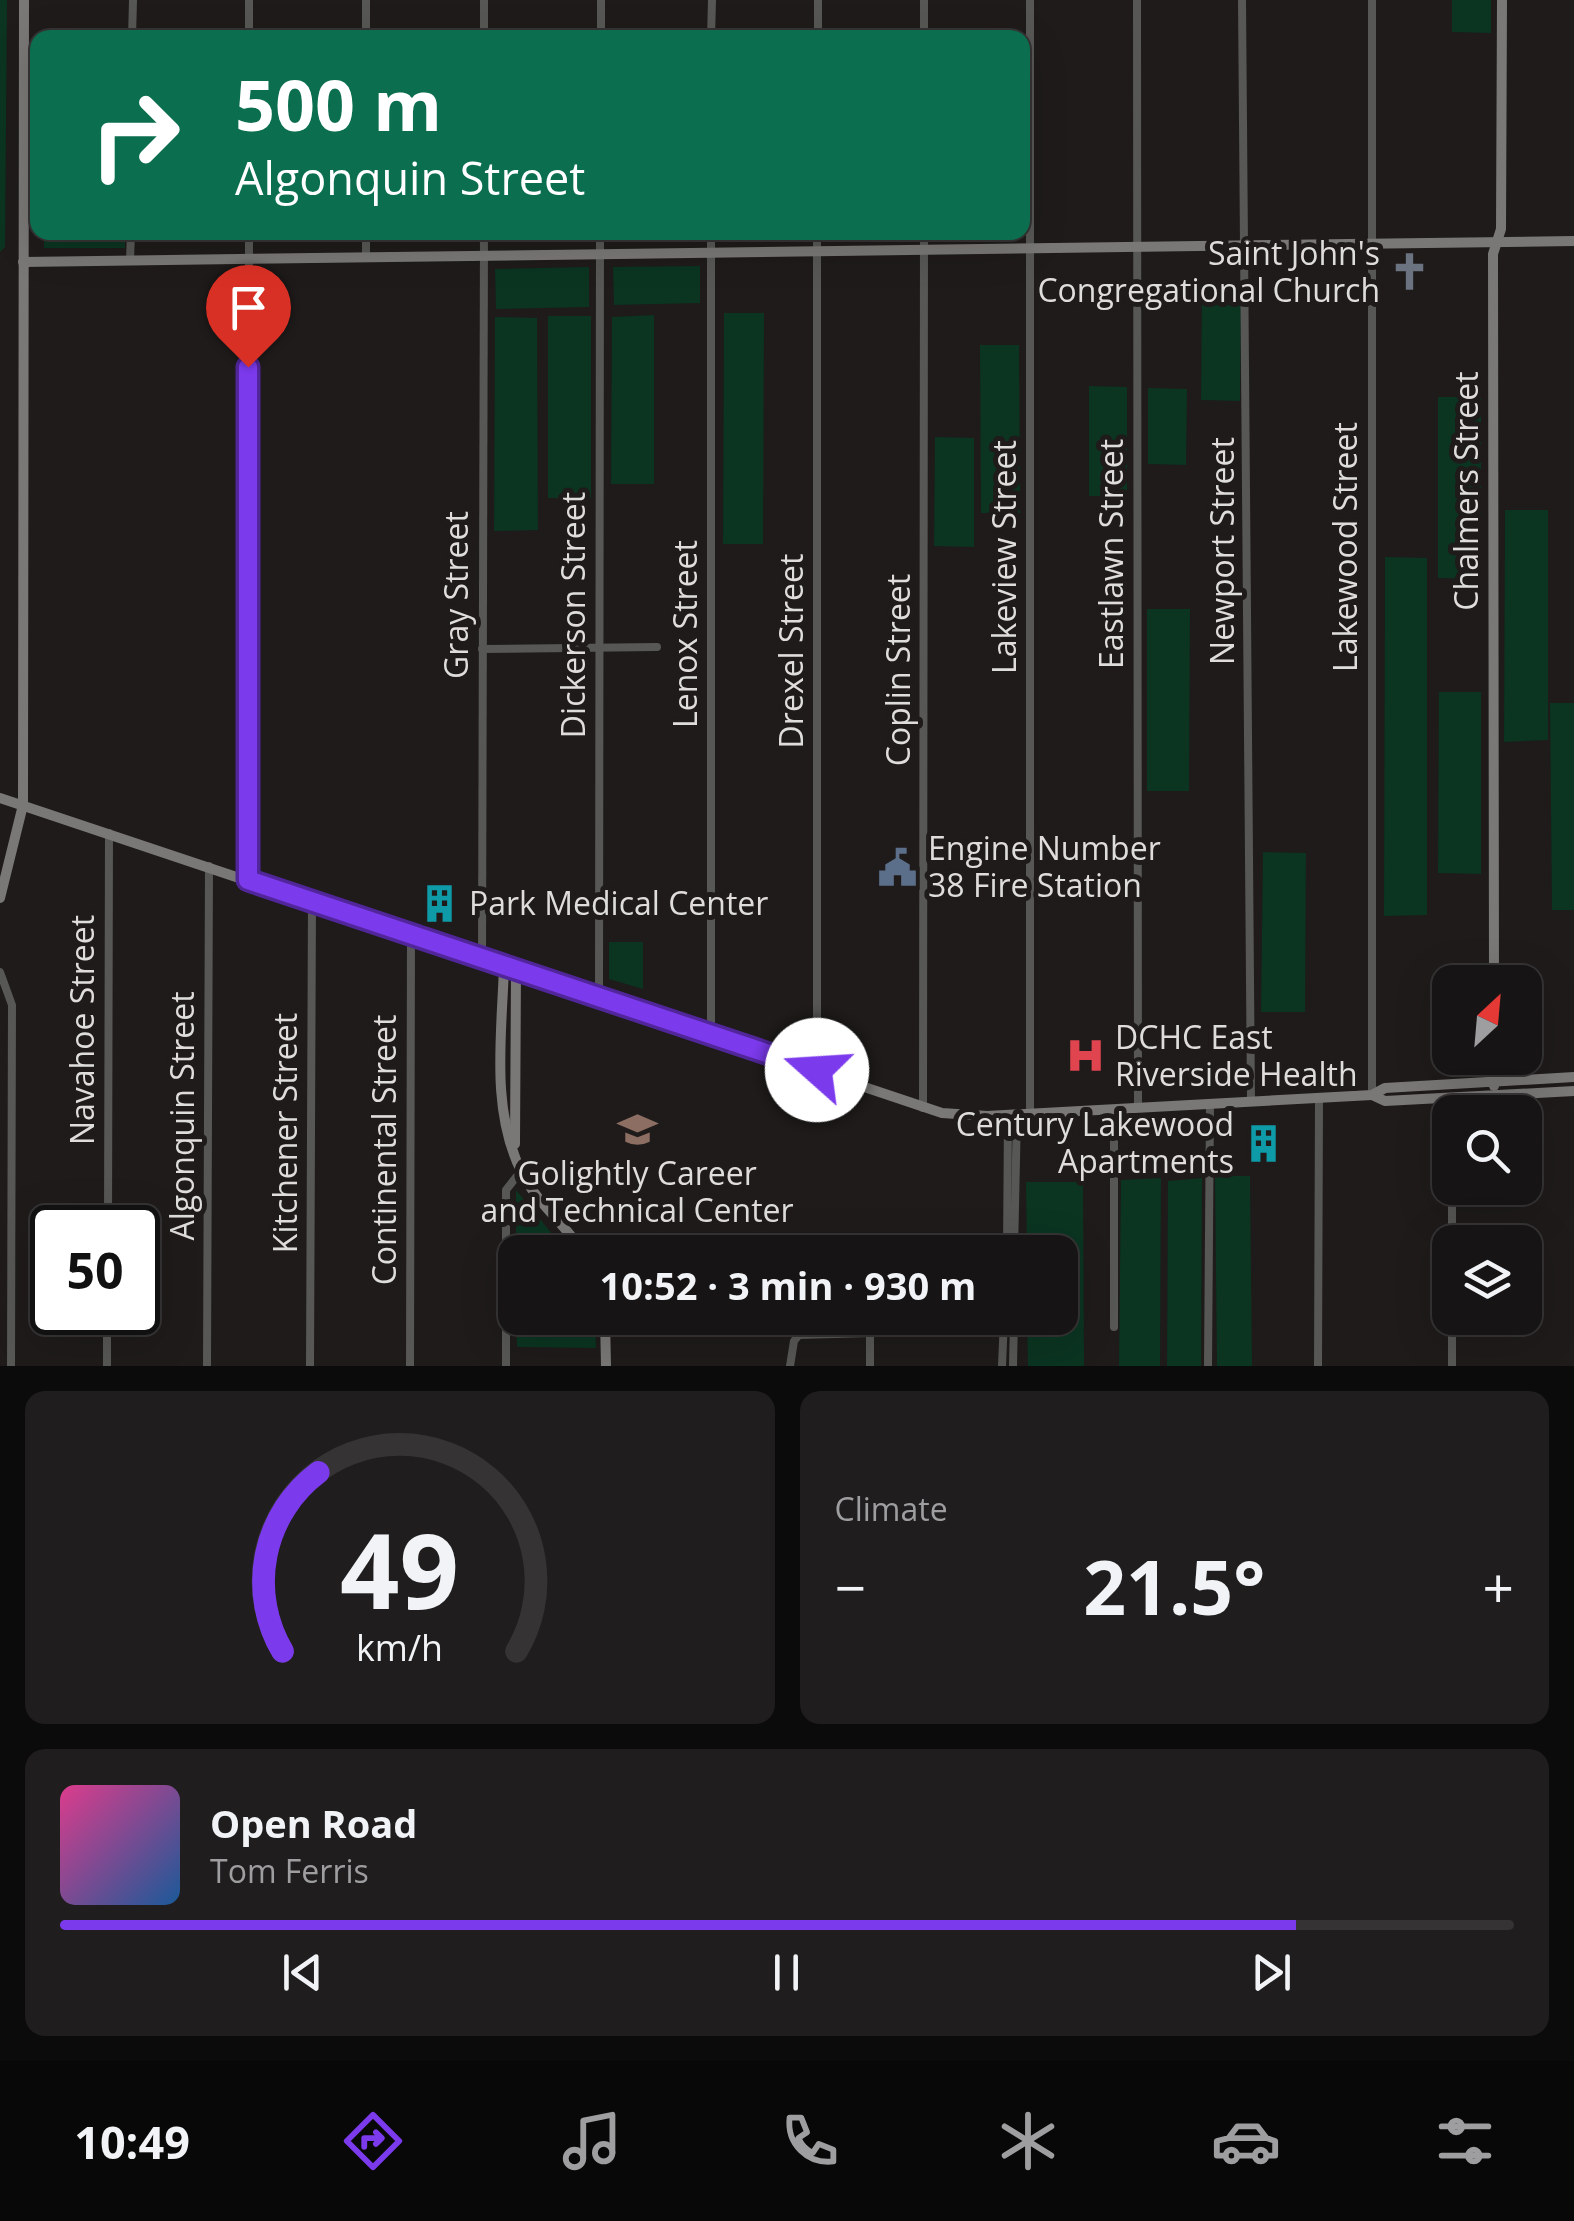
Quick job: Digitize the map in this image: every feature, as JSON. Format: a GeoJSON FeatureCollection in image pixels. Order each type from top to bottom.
{"type":"FeatureCollection","features":[{"type":"Feature","properties":{"kind":"street"},"geometry":{"type":"LineString","coordinates":[[0,898],[22,805],[24,0]]}},
{"type":"Feature","properties":{"kind":"street"},"geometry":{"type":"LineString","coordinates":[[132,30],[133,0]]}},
{"type":"Feature","properties":{"kind":"street"},"geometry":{"type":"LineString","coordinates":[[249,0],[249,30]]}},
{"type":"Feature","properties":{"kind":"street"},"geometry":{"type":"LineString","coordinates":[[366,0],[366,30]]}},
{"type":"Feature","properties":{"kind":"street"},"geometry":{"type":"LineString","coordinates":[[484,0],[484,30]]}},
{"type":"Feature","properties":{"kind":"street"},"geometry":{"type":"LineString","coordinates":[[601,0],[601,30]]}},
{"type":"Feature","properties":{"kind":"street"},"geometry":{"type":"LineString","coordinates":[[712,0],[712,30]]}},
{"type":"Feature","properties":{"kind":"street"},"geometry":{"type":"LineString","coordinates":[[818,0],[818,30]]}},
{"type":"Feature","properties":{"kind":"street"},"geometry":{"type":"LineString","coordinates":[[924,0],[924,30]]}},
{"type":"Feature","properties":{"kind":"street","name":"Lakeview Street"},"geometry":{"type":"LineString","coordinates":[[1030,0],[1030,1114]]}},
{"type":"Feature","properties":{"kind":"street","name":"Eastlawn Street"},"geometry":{"type":"LineString","coordinates":[[1137,0],[1138,1108]]}},
{"type":"Feature","properties":{"kind":"street","name":"Newport Street"},"geometry":{"type":"LineString","coordinates":[[1242,0],[1251,1102]]}},
{"type":"Feature","properties":{"kind":"street","name":"Lakewood Street"},"geometry":{"type":"LineString","coordinates":[[1372,0],[1372,1095]]}},
{"type":"Feature","properties":{"kind":"street","name":"Chalmers Street"},"geometry":{"type":"LineString","coordinates":[[1494,965],[1492,254],[1501,230],[1502,0]]}},
{"type":"Feature","properties":{"kind":"street"},"geometry":{"type":"LineString","coordinates":[[130,260],[131,240]]}},
{"type":"Feature","properties":{"kind":"street"},"geometry":{"type":"LineString","coordinates":[[248,880],[249,240]]}},
{"type":"Feature","properties":{"kind":"street"},"geometry":{"type":"LineString","coordinates":[[366,240],[366,258]]}},
{"type":"Feature","properties":{"kind":"street","name":"Gray Street"},"geometry":{"type":"LineString","coordinates":[[482,958],[484,240]]}},
{"type":"Feature","properties":{"kind":"street","name":"Dickerson Street"},"geometry":{"type":"LineString","coordinates":[[598,997],[600,240]]}},
{"type":"Feature","properties":{"kind":"street","name":"Lenox Street"},"geometry":{"type":"LineString","coordinates":[[711,240],[711,1035]]}},
{"type":"Feature","properties":{"kind":"street","name":"Drexel Street"},"geometry":{"type":"LineString","coordinates":[[817,240],[817,1070]]}},
{"type":"Feature","properties":{"kind":"street","name":"Coplin Street"},"geometry":{"type":"LineString","coordinates":[[924,240],[924,1108]]}},
{"type":"Feature","properties":{"kind":"street"},"geometry":{"type":"LineString","coordinates":[[23,262],[1574,241]]}},
{"type":"Feature","properties":{"kind":"street"},"geometry":{"type":"LineString","coordinates":[[482,649],[656,647]]}},
{"type":"Feature","properties":{"kind":"street"},"geometry":{"type":"LineString","coordinates":[[0,798],[924,1108],[966,1116],[1372,1095],[1385,1088],[1574,1077]]}},
{"type":"Feature","properties":{"kind":"street","name":"Navahoe Street"},"geometry":{"type":"LineString","coordinates":[[108,1205],[109,833]]}},
{"type":"Feature","properties":{"kind":"street","name":"Algonquin Street"},"geometry":{"type":"LineString","coordinates":[[207,1366],[209,866]]}},
{"type":"Feature","properties":{"kind":"street","name":"Kitchener Street"},"geometry":{"type":"LineString","coordinates":[[310,1366],[312,901]]}},
{"type":"Feature","properties":{"kind":"street","name":"Continental Street"},"geometry":{"type":"LineString","coordinates":[[410,1366],[411,934]]}},
{"type":"Feature","properties":{"kind":"street"},"geometry":{"type":"LineString","coordinates":[[510,968],[501,1080],[506,1129],[520,1171],[570,1235]]}},
{"type":"Feature","properties":{"kind":"street"},"geometry":{"type":"LineString","coordinates":[[0,972],[12,1005],[11,1366]]}},
{"type":"Feature","properties":{"kind":"street"},"geometry":{"type":"LineString","coordinates":[[1494,1075],[1494,1094]]}},
{"type":"Feature","properties":{"kind":"street"},"geometry":{"type":"LineString","coordinates":[[1480,1095],[1574,1091]]}},
{"type":"Feature","properties":{"kind":"street"},"geometry":{"type":"LineString","coordinates":[[1372,1095],[1385,1101],[1432,1098]]}},
{"type":"Feature","properties":{"kind":"street"},"geometry":{"type":"LineString","coordinates":[[1318,1366],[1319,1098]]}},
{"type":"Feature","properties":{"kind":"street"},"geometry":{"type":"LineString","coordinates":[[1208,1366],[1210,1104]]}},
{"type":"Feature","properties":{"kind":"street"},"geometry":{"type":"LineString","coordinates":[[1114,1109],[1114,1327]]}},
{"type":"Feature","properties":{"kind":"street"},"geometry":{"type":"LineString","coordinates":[[1011,1235],[1013,1115]]}},
{"type":"Feature","properties":{"kind":"street"},"geometry":{"type":"LineString","coordinates":[[506,1366],[506,1190],[520,1171]]}},
{"type":"Feature","properties":{"kind":"street"},"geometry":{"type":"LineString","coordinates":[[107,1366],[108,1335]]}},
{"type":"Feature","properties":{"kind":"street"},"geometry":{"type":"LineString","coordinates":[[605,1335],[606,1366]]}},
{"type":"Feature","properties":{"kind":"street"},"geometry":{"type":"LineString","coordinates":[[790,1366],[794,1341],[799,1335]]}},
{"type":"Feature","properties":{"kind":"street"},"geometry":{"type":"LineString","coordinates":[[870,1335],[870,1366]]}},
{"type":"Feature","properties":{"kind":"street"},"geometry":{"type":"LineString","coordinates":[[1002,1335],[1002,1366]]}},
{"type":"Feature","properties":{"kind":"street"},"geometry":{"type":"LineString","coordinates":[[1013,1335],[1013,1366]]}},
{"type":"Feature","properties":{"kind":"street"},"geometry":{"type":"LineString","coordinates":[[1452,1335],[1452,1366]]}},
{"type":"Feature","properties":{"kind":"green space"},"geometry":{"type":"Polygon","coordinates":[[[0,0],[7,0],[5,247],[0,252],[0,0]]]}},
{"type":"Feature","properties":{"kind":"green space"},"geometry":{"type":"Polygon","coordinates":[[[1452,0],[1491,0],[1491,33],[1452,32],[1452,0]]]}},
{"type":"Feature","properties":{"kind":"green space"},"geometry":{"type":"Polygon","coordinates":[[[44,240],[125,240],[125,248],[44,248],[44,240]]]}},
{"type":"Feature","properties":{"kind":"green space"},"geometry":{"type":"Polygon","coordinates":[[[700,266],[700,303],[614,305],[613,267],[700,266]]]}},
{"type":"Feature","properties":{"kind":"green space"},"geometry":{"type":"Polygon","coordinates":[[[589,267],[589,307],[496,309],[495,269],[589,267]]]}},
{"type":"Feature","properties":{"kind":"green space"},"geometry":{"type":"Polygon","coordinates":[[[1202,291],[1241,291],[1240,401],[1201,400],[1202,291]]]}},
{"type":"Feature","properties":{"kind":"green space"},"geometry":{"type":"Polygon","coordinates":[[[724,313],[764,313],[763,544],[723,544],[724,313]]]}},
{"type":"Feature","properties":{"kind":"green space"},"geometry":{"type":"Polygon","coordinates":[[[654,315],[654,484],[611,484],[612,317],[654,315]]]}},
{"type":"Feature","properties":{"kind":"green space"},"geometry":{"type":"Polygon","coordinates":[[[548,316],[591,316],[591,498],[548,498],[548,316]]]}},
{"type":"Feature","properties":{"kind":"green space"},"geometry":{"type":"Polygon","coordinates":[[[495,317],[537,318],[538,530],[494,531],[495,317]]]}},
{"type":"Feature","properties":{"kind":"green space"},"geometry":{"type":"Polygon","coordinates":[[[980,345],[1019,345],[1020,513],[981,513],[980,345]]]}},
{"type":"Feature","properties":{"kind":"green space"},"geometry":{"type":"Polygon","coordinates":[[[1089,386],[1127,387],[1127,496],[1089,496],[1089,386]]]}},
{"type":"Feature","properties":{"kind":"green space"},"geometry":{"type":"Polygon","coordinates":[[[1148,388],[1187,389],[1186,465],[1148,464],[1148,388]]]}},
{"type":"Feature","properties":{"kind":"green space"},"geometry":{"type":"Polygon","coordinates":[[[1438,397],[1481,397],[1481,579],[1438,578],[1438,397]]]}},
{"type":"Feature","properties":{"kind":"green space"},"geometry":{"type":"Polygon","coordinates":[[[935,437],[974,438],[974,547],[934,546],[935,437]]]}},
{"type":"Feature","properties":{"kind":"green space"},"geometry":{"type":"Polygon","coordinates":[[[1505,510],[1548,510],[1548,740],[1504,742],[1505,510]]]}},
{"type":"Feature","properties":{"kind":"green space"},"geometry":{"type":"Polygon","coordinates":[[[1385,557],[1427,558],[1427,915],[1384,916],[1385,557]]]}},
{"type":"Feature","properties":{"kind":"green space"},"geometry":{"type":"Polygon","coordinates":[[[1147,609],[1190,609],[1189,791],[1147,791],[1147,609]]]}},
{"type":"Feature","properties":{"kind":"green space"},"geometry":{"type":"Polygon","coordinates":[[[1439,692],[1481,692],[1481,874],[1438,873],[1439,692]]]}},
{"type":"Feature","properties":{"kind":"green space"},"geometry":{"type":"Polygon","coordinates":[[[1550,703],[1574,703],[1574,910],[1552,910],[1550,703]]]}},
{"type":"Feature","properties":{"kind":"green space"},"geometry":{"type":"Polygon","coordinates":[[[1263,852],[1306,853],[1305,1012],[1261,1012],[1263,852]]]}},
{"type":"Feature","properties":{"kind":"green space"},"geometry":{"type":"Polygon","coordinates":[[[609,942],[643,942],[643,989],[609,979],[609,942]]]}},
{"type":"Feature","properties":{"kind":"green space"},"geometry":{"type":"Polygon","coordinates":[[[1215,1176],[1250,1176],[1252,1366],[1217,1366],[1215,1176]]]}},
{"type":"Feature","properties":{"kind":"green space"},"geometry":{"type":"Polygon","coordinates":[[[1161,1178],[1160,1366],[1119,1366],[1121,1180],[1161,1178]]]}},
{"type":"Feature","properties":{"kind":"green space"},"geometry":{"type":"Polygon","coordinates":[[[1202,1178],[1201,1366],[1167,1366],[1168,1181],[1202,1178]]]}},
{"type":"Feature","properties":{"kind":"green space"},"geometry":{"type":"Polygon","coordinates":[[[1026,1182],[1083,1182],[1084,1366],[1028,1366],[1027,1335],[1078,1335],[1078,1235],[1027,1235],[1026,1182]]]}},
{"type":"Feature","properties":{"kind":"green space"},"geometry":{"type":"Polygon","coordinates":[[[516,1190],[553,1235],[516,1235],[516,1190]]]}},
{"type":"Feature","properties":{"kind":"green space"},"geometry":{"type":"Polygon","coordinates":[[[517,1335],[596,1335],[596,1348],[517,1347],[517,1335]]]}},
{"type":"Feature","properties":{"kind":"place","name":"Saint John's Congregational Church"},"geometry":{"type":"Point","coordinates":[1410,272]}},
{"type":"Feature","properties":{"kind":"place","name":"Engine Number 38 Fire Station"},"geometry":{"type":"Point","coordinates":[898,867]}},
{"type":"Feature","properties":{"kind":"place","name":"Park Medical Center"},"geometry":{"type":"Point","coordinates":[439,904]}},
{"type":"Feature","properties":{"kind":"place","name":"DCHC East Riverside Health"},"geometry":{"type":"Point","coordinates":[1085,1056]}},
{"type":"Feature","properties":{"kind":"place","name":"Golightly Career and Technical Center"},"geometry":{"type":"Point","coordinates":[637,1129]}},
{"type":"Feature","properties":{"kind":"place","name":"Century Lakewood Apartments"},"geometry":{"type":"Point","coordinates":[1264,1143]}},
{"type":"Feature","properties":{"kind":"route"},"geometry":{"type":"LineString","coordinates":[[248,367],[248,880],[817,1070]]}}]}
